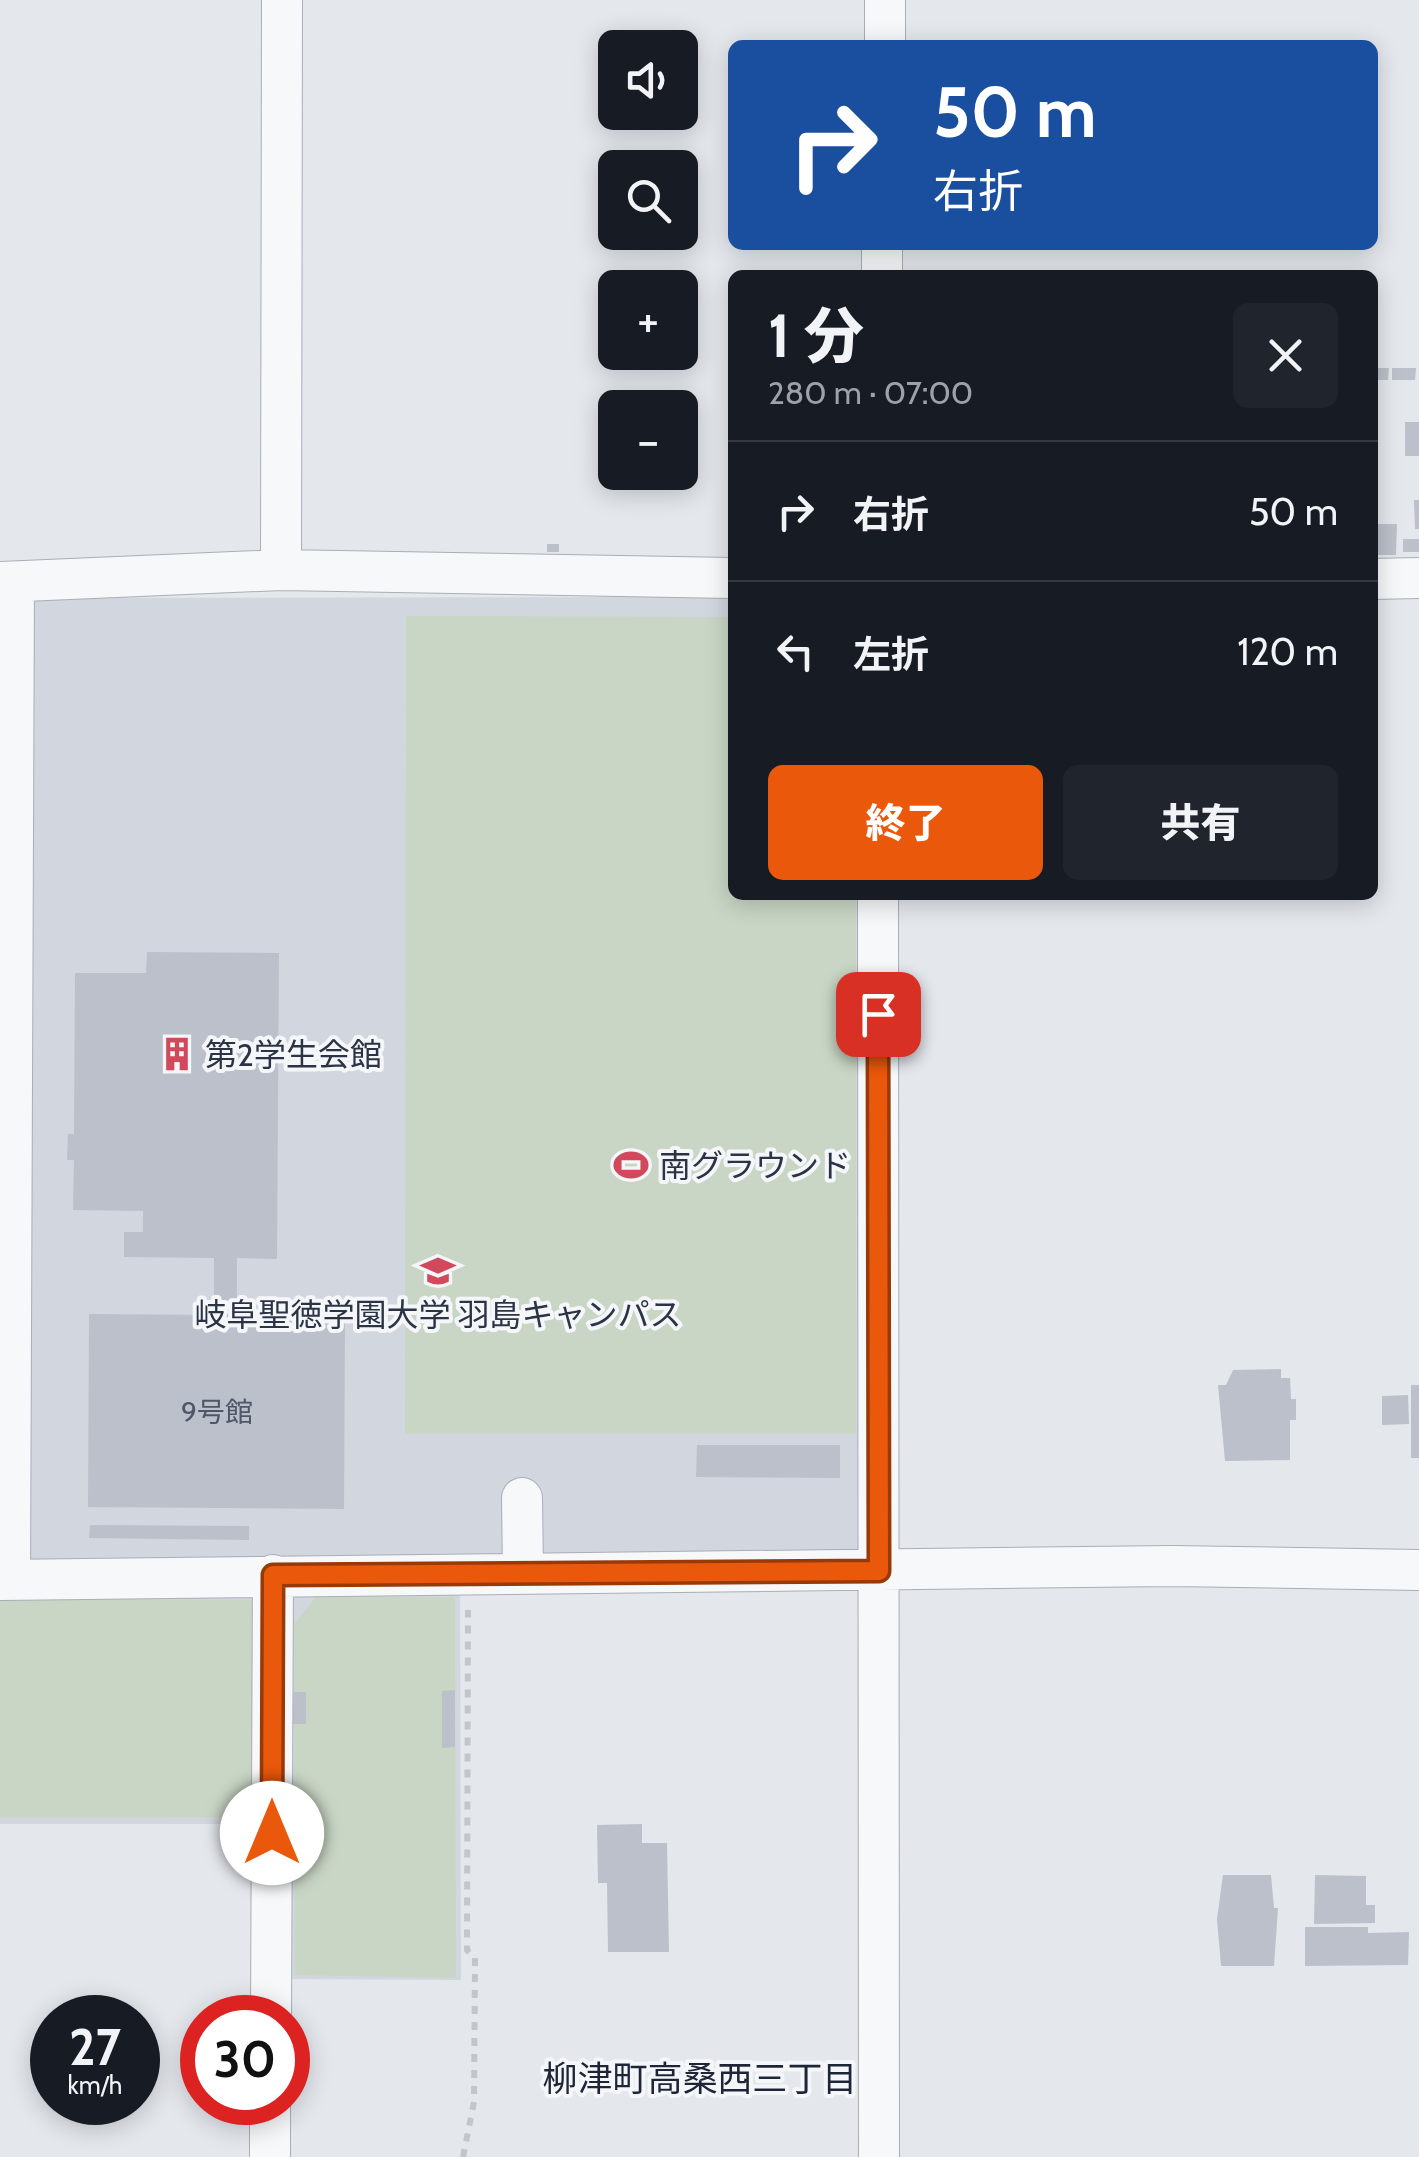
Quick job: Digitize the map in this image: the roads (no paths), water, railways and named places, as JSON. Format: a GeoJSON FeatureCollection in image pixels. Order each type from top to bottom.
{"type":"FeatureCollection","features":[{"type":"Feature","properties":{"kind":"street"},"geometry":{"type":"LineString","coordinates":[[281,570],[282,0]]}},
{"type":"Feature","properties":{"kind":"street"},"geometry":{"type":"LineString","coordinates":[[885,40],[886,0]]}},
{"type":"Feature","properties":{"kind":"street"},"geometry":{"type":"LineString","coordinates":[[728,578],[281,570],[7,582],[5,1580],[1172,1566],[1419,1570]]}},
{"type":"Feature","properties":{"kind":"street"},"geometry":{"type":"LineString","coordinates":[[1378,578],[1419,578]]}},
{"type":"Feature","properties":{"kind":"street"},"geometry":{"type":"LineString","coordinates":[[878,900],[879,2157]]}},
{"type":"Feature","properties":{"kind":"street"},"geometry":{"type":"LineString","coordinates":[[522,1498],[523,1572]]}},
{"type":"Feature","properties":{"kind":"street"},"geometry":{"type":"LineString","coordinates":[[271,1995],[273,1575]]}},
{"type":"Feature","properties":{"kind":"street"},"geometry":{"type":"LineString","coordinates":[[270,2125],[270,2157]]}},
{"type":"Feature","properties":{"kind":"place","name":"第2学生会館"},"geometry":{"type":"Point","coordinates":[177,1054]}},
{"type":"Feature","properties":{"kind":"place","name":"南グラウンド"},"geometry":{"type":"Point","coordinates":[631,1165]}},
{"type":"Feature","properties":{"kind":"place","name":"岐阜聖徳学園大学 羽島キャンパス"},"geometry":{"type":"Point","coordinates":[438,1271]}},
{"type":"Feature","properties":{"kind":"district","name":"柳津町高桑西三丁目"},"geometry":{"type":"Point","coordinates":[700,2078]}}]}
